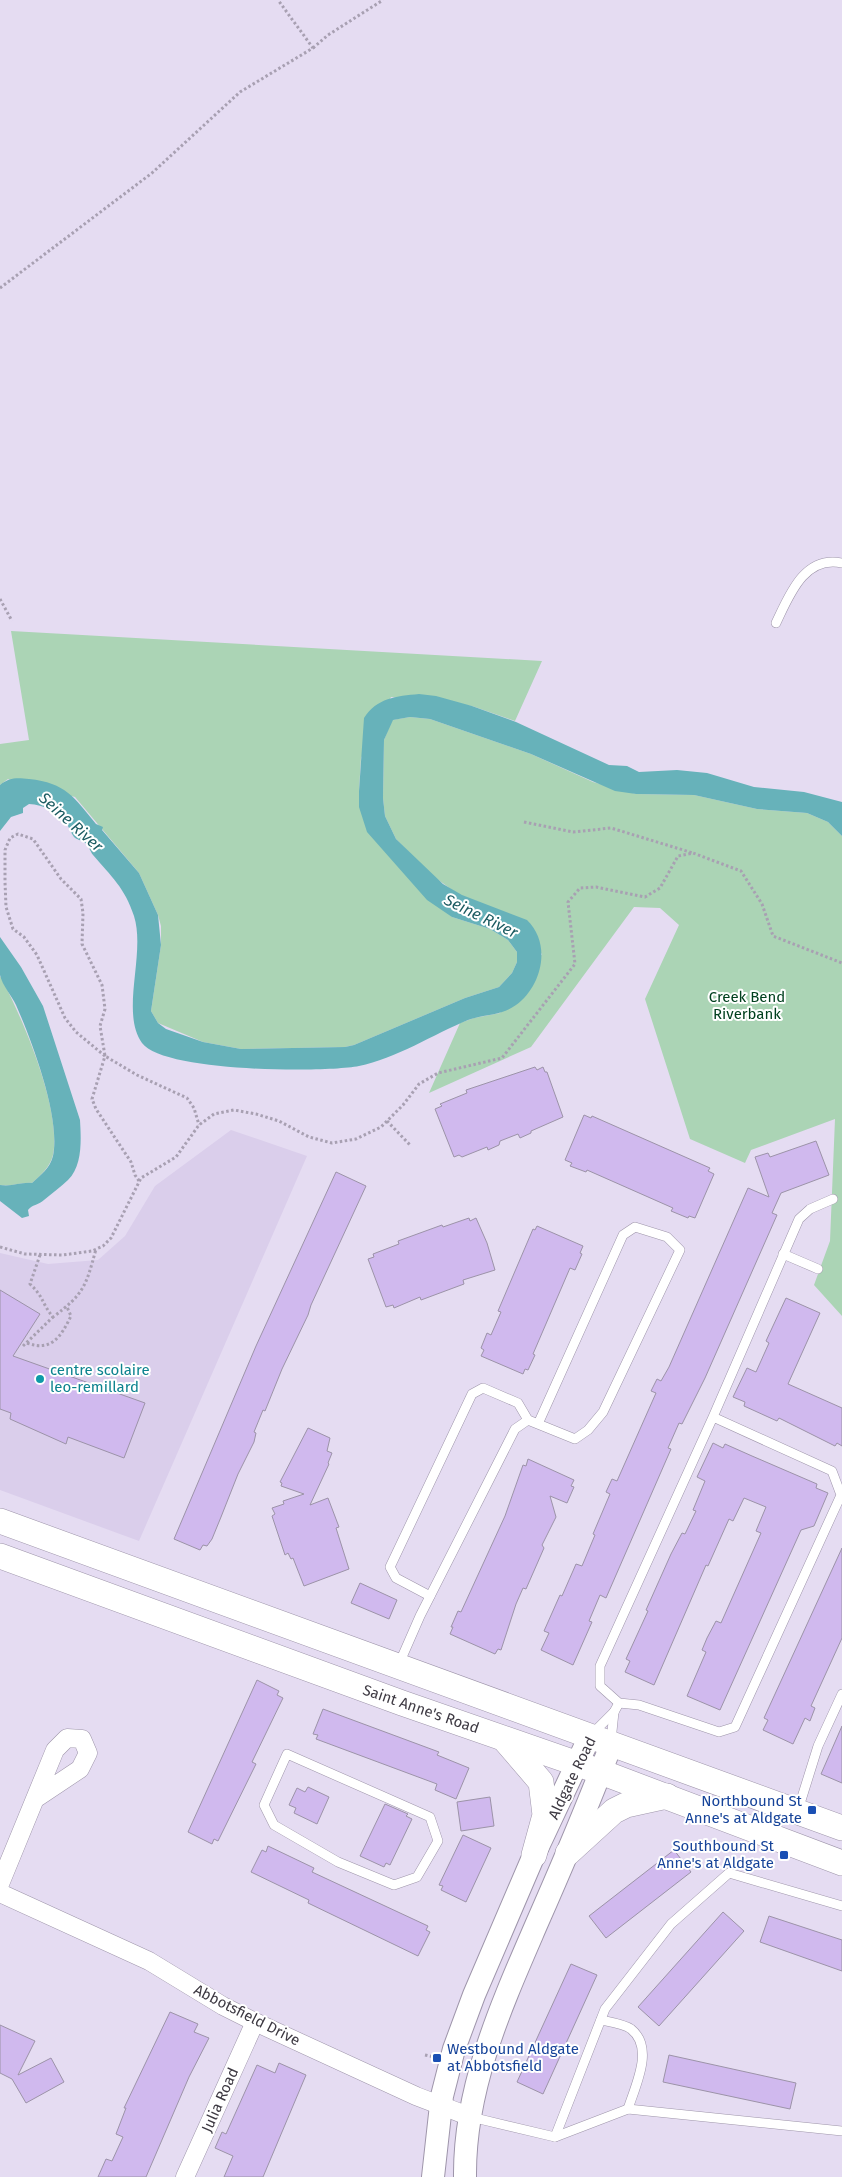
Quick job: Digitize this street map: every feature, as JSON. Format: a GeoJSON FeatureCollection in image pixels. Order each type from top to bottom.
{"type":"FeatureCollection","features":[{"type":"Feature","properties":{"kind":"main road"},"geometry":{"type":"LineString","coordinates":[[0,1521],[842,1828]]}},
{"type":"Feature","properties":{"kind":"main road","name":"Saint Anne's Road"},"geometry":{"type":"LineString","coordinates":[[0,1556],[402,1703],[502,1736],[667,1796],[842,1863]]}},
{"type":"Feature","properties":{"kind":"main road"},"geometry":{"type":"LineString","coordinates":[[502,1736],[541,1782],[545,1815],[534,1855]]}},
{"type":"Feature","properties":{"kind":"main road"},"geometry":{"type":"LineString","coordinates":[[568,1853],[614,1810],[626,1805],[667,1796]]}},
{"type":"Feature","properties":{"kind":"street","name":"Aldgate Road"},"geometry":{"type":"LineString","coordinates":[[430,2173],[441,2106],[454,2049],[474,1995],[534,1855],[577,1764],[600,1740]]}},
{"type":"Feature","properties":{"kind":"street","name":"Aldgate Road"},"geometry":{"type":"LineString","coordinates":[[469,2174],[471,2117],[482,2061],[501,2008],[601,1772],[600,1740]]}},
{"type":"Feature","properties":{"kind":"street"},"geometry":{"type":"LineString","coordinates":[[0,1884],[35,1799]]}},
{"type":"Feature","properties":{"kind":"street","name":"Abbotsfield Drive"},"geometry":{"type":"LineString","coordinates":[[0,1893],[142,1958],[223,2006],[255,2022],[441,2106],[471,2117]]}},
{"type":"Feature","properties":{"kind":"street","name":"Julia Road"},"geometry":{"type":"LineString","coordinates":[[185,2177],[255,2022]]}},
{"type":"Feature","properties":{"kind":"lane"},"geometry":{"type":"LineString","coordinates":[[776,623],[801,576],[822,563],[842,563]]}},
{"type":"Feature","properties":{"kind":"lane"},"geometry":{"type":"LineString","coordinates":[[713,1417],[832,1471],[841,1495],[735,1727],[719,1732],[639,1705],[616,1707],[600,1686],[600,1666],[713,1417],[799,1219],[810,1209],[833,1199]]}},
{"type":"Feature","properties":{"kind":"lane"},"geometry":{"type":"LineString","coordinates":[[430,1596],[396,1578],[390,1567],[472,1394],[483,1388],[518,1403],[528,1420],[575,1439],[588,1430],[603,1412],[680,1250],[667,1238],[635,1227],[623,1235],[538,1424]]}},
{"type":"Feature","properties":{"kind":"lane"},"geometry":{"type":"LineString","coordinates":[[783,1254],[818,1269]]}},
{"type":"Feature","properties":{"kind":"lane"},"geometry":{"type":"LineString","coordinates":[[398,1666],[430,1596],[515,1430],[528,1420]]}},
{"type":"Feature","properties":{"kind":"lane"},"geometry":{"type":"LineString","coordinates":[[797,1813],[818,1746],[842,1694]]}},
{"type":"Feature","properties":{"kind":"lane","name":"Aldgate Road"},"geometry":{"type":"LineString","coordinates":[[600,1740],[616,1707]]}},
{"type":"Feature","properties":{"kind":"lane","name":"Aldgate Road"},"geometry":{"type":"LineString","coordinates":[[600,1740],[616,1707]]}},
{"type":"Feature","properties":{"kind":"lane"},"geometry":{"type":"LineString","coordinates":[[287,1754],[430,1817],[438,1841],[417,1877],[394,1884],[338,1862],[274,1824],[264,1805],[287,1754]]}},
{"type":"Feature","properties":{"kind":"lane"},"geometry":{"type":"LineString","coordinates":[[555,2137],[605,2009],[671,1924],[729,1873],[842,1906]]}},
{"type":"Feature","properties":{"kind":"lane"},"geometry":{"type":"LineString","coordinates":[[601,2020],[630,2029],[642,2044],[642,2061],[628,2109]]}},
{"type":"Feature","properties":{"kind":"lane"},"geometry":{"type":"LineString","coordinates":[[471,2117],[555,2137],[628,2109],[842,2131]]}},
{"type":"Feature","properties":{"kind":"path"},"geometry":{"type":"LineString","coordinates":[[278,0],[313,48]]}},
{"type":"Feature","properties":{"kind":"path"},"geometry":{"type":"LineString","coordinates":[[0,288],[152,173],[240,92],[313,48],[328,35],[384,0]]}},
{"type":"Feature","properties":{"kind":"path"},"geometry":{"type":"LineString","coordinates":[[0,599],[12,621]]}},
{"type":"Feature","properties":{"kind":"path"},"geometry":{"type":"LineString","coordinates":[[524,822],[573,832],[611,828],[693,853],[741,871],[762,904],[773,936],[842,963]]}},
{"type":"Feature","properties":{"kind":"path"},"geometry":{"type":"LineString","coordinates":[[139,1181],[92,1099],[105,1056],[100,1026],[105,1009],[102,985],[82,944],[83,913],[81,899],[61,879],[34,839],[18,834],[10,838],[5,850],[6,907],[13,929],[24,937],[37,955],[65,1018],[76,1032],[105,1056],[137,1075],[186,1098],[194,1108],[199,1125]]}},
{"type":"Feature","properties":{"kind":"path"},"geometry":{"type":"LineString","coordinates":[[0,1246],[25,1254],[40,1255],[62,1255],[96,1249],[111,1238],[139,1181],[148,1172],[176,1157],[199,1125],[214,1114],[234,1110],[256,1114],[278,1121],[309,1137],[332,1143],[356,1139],[380,1127],[419,1084],[438,1073],[502,1058],[575,964],[568,902],[580,888],[596,887],[645,897],[660,888],[678,856],[693,853]]}},
{"type":"Feature","properties":{"kind":"path"},"geometry":{"type":"LineString","coordinates":[[386,1121],[411,1146]]}},
{"type":"Feature","properties":{"kind":"path"},"geometry":{"type":"LineString","coordinates":[[23,1346],[67,1307],[85,1288],[96,1249]]}},
{"type":"Feature","properties":{"kind":"path"},"geometry":{"type":"LineString","coordinates":[[40,1255],[30,1284],[43,1296],[45,1308],[54,1317]]}},
{"type":"Feature","properties":{"kind":"path"},"geometry":{"type":"LineString","coordinates":[[27,1343],[39,1347],[51,1344],[65,1328],[71,1316],[67,1307]]}},
{"type":"Feature","properties":{"kind":"shaded area"},"geometry":{"type":"Polygon","coordinates":[[[231,1130],[307,1156],[139,1541],[0,1490],[0,1253],[48,1264],[98,1260],[125,1236],[155,1186],[231,1130]]]}},
{"type":"Feature","properties":{"kind":"green space"},"geometry":{"type":"Polygon","coordinates":[[[11,631],[542,661],[515,721],[472,706],[391,697],[361,758],[359,791],[452,917],[490,929],[508,940],[517,952],[517,962],[512,973],[499,987],[465,998],[354,1045],[345,1047],[241,1049],[203,1042],[158,1023],[151,1011],[161,945],[161,926],[139,873],[75,797],[8,779],[0,785],[0,744],[29,740],[11,631]]]}},
{"type":"Feature","properties":{"kind":"green space","name":"Creek Bend Riverbank"},"geometry":{"type":"Polygon","coordinates":[[[410,717],[430,719],[531,754],[593,782],[636,794],[694,795],[757,809],[807,813],[828,822],[842,836],[842,1316],[814,1285],[830,1241],[835,1119],[751,1150],[745,1163],[690,1139],[645,999],[679,925],[660,908],[634,907],[531,1047],[429,1093],[460,1023],[500,1013],[542,954],[430,874],[396,839],[385,816],[383,798],[384,740],[392,720],[410,717]]]}},
{"type":"Feature","properties":{"kind":"green space"},"geometry":{"type":"Polygon","coordinates":[[[0,976],[29,1038],[52,1114],[54,1136],[52,1159],[42,1174],[32,1183],[0,1185],[0,976]]]}},
{"type":"Feature","properties":{"kind":"water","name":"Seine River"},"geometry":{"type":"Polygon","coordinates":[[[419,694],[436,696],[472,706],[516,722],[609,765],[627,766],[639,772],[677,770],[707,773],[754,787],[804,792],[842,802],[842,836],[828,822],[807,813],[757,809],[694,795],[636,794],[615,791],[531,754],[430,719],[410,717],[393,720],[384,740],[383,798],[385,816],[396,839],[443,884],[462,895],[527,920],[535,930],[541,952],[541,964],[532,987],[525,997],[510,1009],[468,1020],[386,1058],[359,1066],[280,1069],[210,1065],[180,1060],[156,1053],[142,1043],[136,1030],[133,1015],[137,931],[134,916],[126,898],[117,883],[93,855],[87,844],[76,839],[59,815],[50,809],[29,804],[23,808],[23,813],[11,817],[0,831],[0,785],[10,779],[21,778],[42,781],[61,788],[75,799],[96,824],[103,827],[102,830],[139,873],[158,915],[161,945],[151,1011],[158,1023],[166,1029],[203,1042],[241,1049],[345,1047],[354,1045],[465,998],[499,987],[512,973],[517,962],[517,952],[508,940],[490,929],[452,917],[427,900],[367,832],[359,807],[364,718],[369,711],[381,702],[395,697],[419,694]]]}},
{"type":"Feature","properties":{"kind":"water"},"geometry":{"type":"Polygon","coordinates":[[[0,937],[21,967],[43,1006],[80,1120],[79,1160],[73,1174],[42,1202],[30,1208],[28,1210],[29,1216],[22,1218],[0,1201],[0,1185],[32,1183],[45,1171],[53,1156],[53,1121],[44,1080],[30,1038],[16,1005],[0,975],[0,937]]]}},
{"type":"Feature","properties":{"kind":"building"},"geometry":{"type":"Polygon","coordinates":[[[535,1067],[537,1070],[543,1067],[545,1072],[547,1072],[563,1117],[520,1138],[518,1134],[500,1141],[499,1145],[488,1150],[487,1147],[462,1157],[459,1155],[454,1157],[435,1109],[442,1106],[440,1104],[467,1093],[466,1090],[535,1067]]]}},
{"type":"Feature","properties":{"kind":"building"},"geometry":{"type":"Polygon","coordinates":[[[584,1115],[591,1118],[592,1116],[710,1168],[708,1171],[714,1174],[695,1218],[689,1216],[688,1218],[671,1211],[673,1208],[587,1170],[586,1172],[570,1166],[572,1163],[565,1160],[584,1115]]]}},
{"type":"Feature","properties":{"kind":"building"},"geometry":{"type":"Polygon","coordinates":[[[816,1141],[829,1175],[781,1193],[772,1213],[777,1215],[705,1378],[682,1424],[679,1423],[668,1448],[671,1449],[606,1598],[600,1595],[589,1621],[592,1622],[573,1665],[541,1650],[549,1633],[544,1631],[560,1595],[562,1596],[576,1564],[582,1566],[595,1535],[593,1534],[610,1494],[606,1492],[612,1479],[617,1481],[656,1393],[651,1391],[657,1379],[661,1381],[669,1367],[748,1188],[769,1197],[755,1157],[768,1153],[770,1157],[816,1141]]]}},
{"type":"Feature","properties":{"kind":"building"},"geometry":{"type":"Polygon","coordinates":[[[336,1172],[366,1186],[282,1369],[265,1411],[263,1410],[254,1432],[256,1433],[254,1442],[238,1474],[212,1539],[207,1546],[203,1545],[200,1550],[174,1539],[256,1346],[336,1172]]]}},
{"type":"Feature","properties":{"kind":"building"},"geometry":{"type":"Polygon","coordinates":[[[469,1218],[470,1221],[476,1218],[487,1243],[495,1270],[463,1280],[464,1284],[421,1300],[420,1297],[394,1308],[393,1305],[386,1307],[368,1259],[374,1257],[373,1254],[399,1244],[398,1241],[442,1225],[443,1227],[469,1218]]]}},
{"type":"Feature","properties":{"kind":"building"},"geometry":{"type":"Polygon","coordinates":[[[537,1226],[583,1246],[580,1253],[582,1254],[575,1270],[570,1268],[533,1354],[535,1355],[528,1370],[525,1369],[523,1374],[481,1356],[484,1350],[481,1348],[487,1333],[491,1335],[501,1312],[498,1311],[533,1229],[535,1230],[537,1226]]]}},
{"type":"Feature","properties":{"kind":"building","name":"centre scolaire leo-remillard"},"geometry":{"type":"Polygon","coordinates":[[[0,1290],[40,1314],[13,1356],[145,1403],[124,1458],[68,1437],[66,1444],[10,1419],[11,1413],[0,1409],[0,1290]]]}},
{"type":"Feature","properties":{"kind":"building"},"geometry":{"type":"Polygon","coordinates":[[[786,1298],[820,1313],[788,1384],[842,1408],[842,1446],[837,1443],[835,1446],[779,1418],[777,1421],[744,1406],[745,1402],[733,1397],[747,1368],[756,1372],[769,1343],[766,1341],[786,1298]]]}},
{"type":"Feature","properties":{"kind":"building"},"geometry":{"type":"Polygon","coordinates":[[[308,1428],[330,1438],[327,1451],[332,1453],[329,1464],[310,1505],[328,1498],[339,1527],[336,1528],[349,1569],[304,1586],[293,1558],[291,1559],[288,1553],[285,1555],[272,1516],[275,1514],[272,1508],[284,1504],[283,1501],[304,1494],[281,1486],[282,1483],[280,1482],[308,1428]]]}},
{"type":"Feature","properties":{"kind":"building"},"geometry":{"type":"Polygon","coordinates":[[[713,1443],[723,1448],[725,1444],[817,1484],[816,1488],[828,1493],[814,1526],[801,1530],[720,1710],[687,1696],[706,1652],[702,1650],[707,1638],[716,1621],[721,1623],[761,1533],[756,1531],[766,1507],[744,1498],[733,1521],[729,1519],[708,1566],[706,1565],[654,1685],[625,1672],[630,1661],[626,1659],[648,1611],[646,1610],[671,1554],[682,1533],[685,1534],[696,1511],[693,1510],[705,1481],[697,1477],[713,1443]]]}},
{"type":"Feature","properties":{"kind":"building"},"geometry":{"type":"Polygon","coordinates":[[[528,1459],[574,1480],[571,1486],[574,1487],[567,1503],[550,1496],[556,1517],[542,1545],[544,1548],[526,1589],[523,1588],[516,1604],[501,1650],[498,1649],[495,1654],[450,1634],[453,1627],[451,1627],[458,1611],[461,1612],[505,1516],[523,1465],[526,1466],[528,1459]]]}},
{"type":"Feature","properties":{"kind":"building"},"geometry":{"type":"Polygon","coordinates":[[[842,1548],[842,1638],[811,1706],[815,1708],[810,1721],[805,1718],[793,1744],[763,1730],[768,1720],[764,1718],[842,1548]]]}},
{"type":"Feature","properties":{"kind":"building"},"geometry":{"type":"Polygon","coordinates":[[[360,1583],[397,1600],[389,1619],[351,1603],[360,1583]]]}},
{"type":"Feature","properties":{"kind":"building"},"geometry":{"type":"Polygon","coordinates":[[[257,1680],[279,1691],[277,1695],[283,1698],[252,1762],[256,1764],[218,1841],[214,1839],[212,1844],[188,1832],[257,1680]]]}},
{"type":"Feature","properties":{"kind":"building"},"geometry":{"type":"Polygon","coordinates":[[[323,1709],[439,1752],[437,1755],[469,1768],[456,1799],[435,1790],[437,1784],[316,1739],[318,1735],[313,1734],[323,1709]]]}},
{"type":"Feature","properties":{"kind":"building"},"geometry":{"type":"Polygon","coordinates":[[[842,1726],[842,1783],[821,1774],[842,1726]]]}},
{"type":"Feature","properties":{"kind":"building"},"geometry":{"type":"Polygon","coordinates":[[[308,1787],[329,1797],[317,1824],[294,1813],[296,1808],[289,1805],[297,1788],[305,1792],[308,1787]]]}},
{"type":"Feature","properties":{"kind":"building"},"geometry":{"type":"Polygon","coordinates":[[[490,1797],[494,1826],[461,1831],[457,1802],[490,1797]]]}},
{"type":"Feature","properties":{"kind":"building"},"geometry":{"type":"Polygon","coordinates":[[[385,1804],[408,1814],[406,1816],[412,1819],[390,1865],[386,1863],[384,1867],[360,1856],[385,1804]]]}},
{"type":"Feature","properties":{"kind":"building"},"geometry":{"type":"Polygon","coordinates":[[[463,1835],[491,1848],[466,1902],[441,1890],[443,1886],[439,1885],[463,1835]]]}},
{"type":"Feature","properties":{"kind":"building"},"geometry":{"type":"Polygon","coordinates":[[[268,1846],[314,1868],[312,1872],[428,1926],[426,1930],[430,1932],[418,1956],[308,1903],[309,1900],[251,1872],[262,1850],[266,1852],[268,1846]]]}},
{"type":"Feature","properties":{"kind":"building"},"geometry":{"type":"Polygon","coordinates":[[[674,1850],[691,1872],[606,1938],[589,1916],[674,1850]]]}},
{"type":"Feature","properties":{"kind":"building"},"geometry":{"type":"Polygon","coordinates":[[[723,1912],[744,1931],[659,2026],[638,2007],[723,1912]]]}},
{"type":"Feature","properties":{"kind":"building"},"geometry":{"type":"Polygon","coordinates":[[[769,1916],[842,1940],[842,1971],[760,1942],[769,1916]]]}},
{"type":"Feature","properties":{"kind":"building"},"geometry":{"type":"Polygon","coordinates":[[[571,1964],[597,1975],[543,2094],[517,2082],[571,1964]]]}},
{"type":"Feature","properties":{"kind":"building"},"geometry":{"type":"Polygon","coordinates":[[[170,2012],[198,2024],[194,2032],[209,2038],[189,2077],[146,2177],[98,2177],[106,2159],[112,2161],[123,2137],[116,2134],[126,2108],[124,2108],[170,2012]]]}},
{"type":"Feature","properties":{"kind":"building"},"geometry":{"type":"Polygon","coordinates":[[[0,2025],[35,2041],[18,2075],[51,2058],[64,2082],[26,2103],[12,2079],[0,2073],[0,2025]]]}},
{"type":"Feature","properties":{"kind":"building"},"geometry":{"type":"Polygon","coordinates":[[[669,2055],[796,2083],[790,2109],[663,2082],[669,2055]]]}},
{"type":"Feature","properties":{"kind":"building"},"geometry":{"type":"Polygon","coordinates":[[[279,2063],[306,2075],[263,2177],[224,2177],[233,2156],[215,2148],[222,2132],[226,2134],[257,2065],[275,2073],[279,2063]]]}},
{"type":"Feature","properties":{"kind":"place","name":"centre scolaire leo-remillard"},"geometry":{"type":"Point","coordinates":[40,1379]}},
{"type":"Feature","properties":{"kind":"place","name":"Northbound St Anne's at Aldgate"},"geometry":{"type":"Point","coordinates":[812,1810]}},
{"type":"Feature","properties":{"kind":"place","name":"Southbound St Anne's at Aldgate"},"geometry":{"type":"Point","coordinates":[784,1855]}},
{"type":"Feature","properties":{"kind":"place","name":"Westbound Aldgate at Abbotsfield"},"geometry":{"type":"Point","coordinates":[437,2058]}}]}
